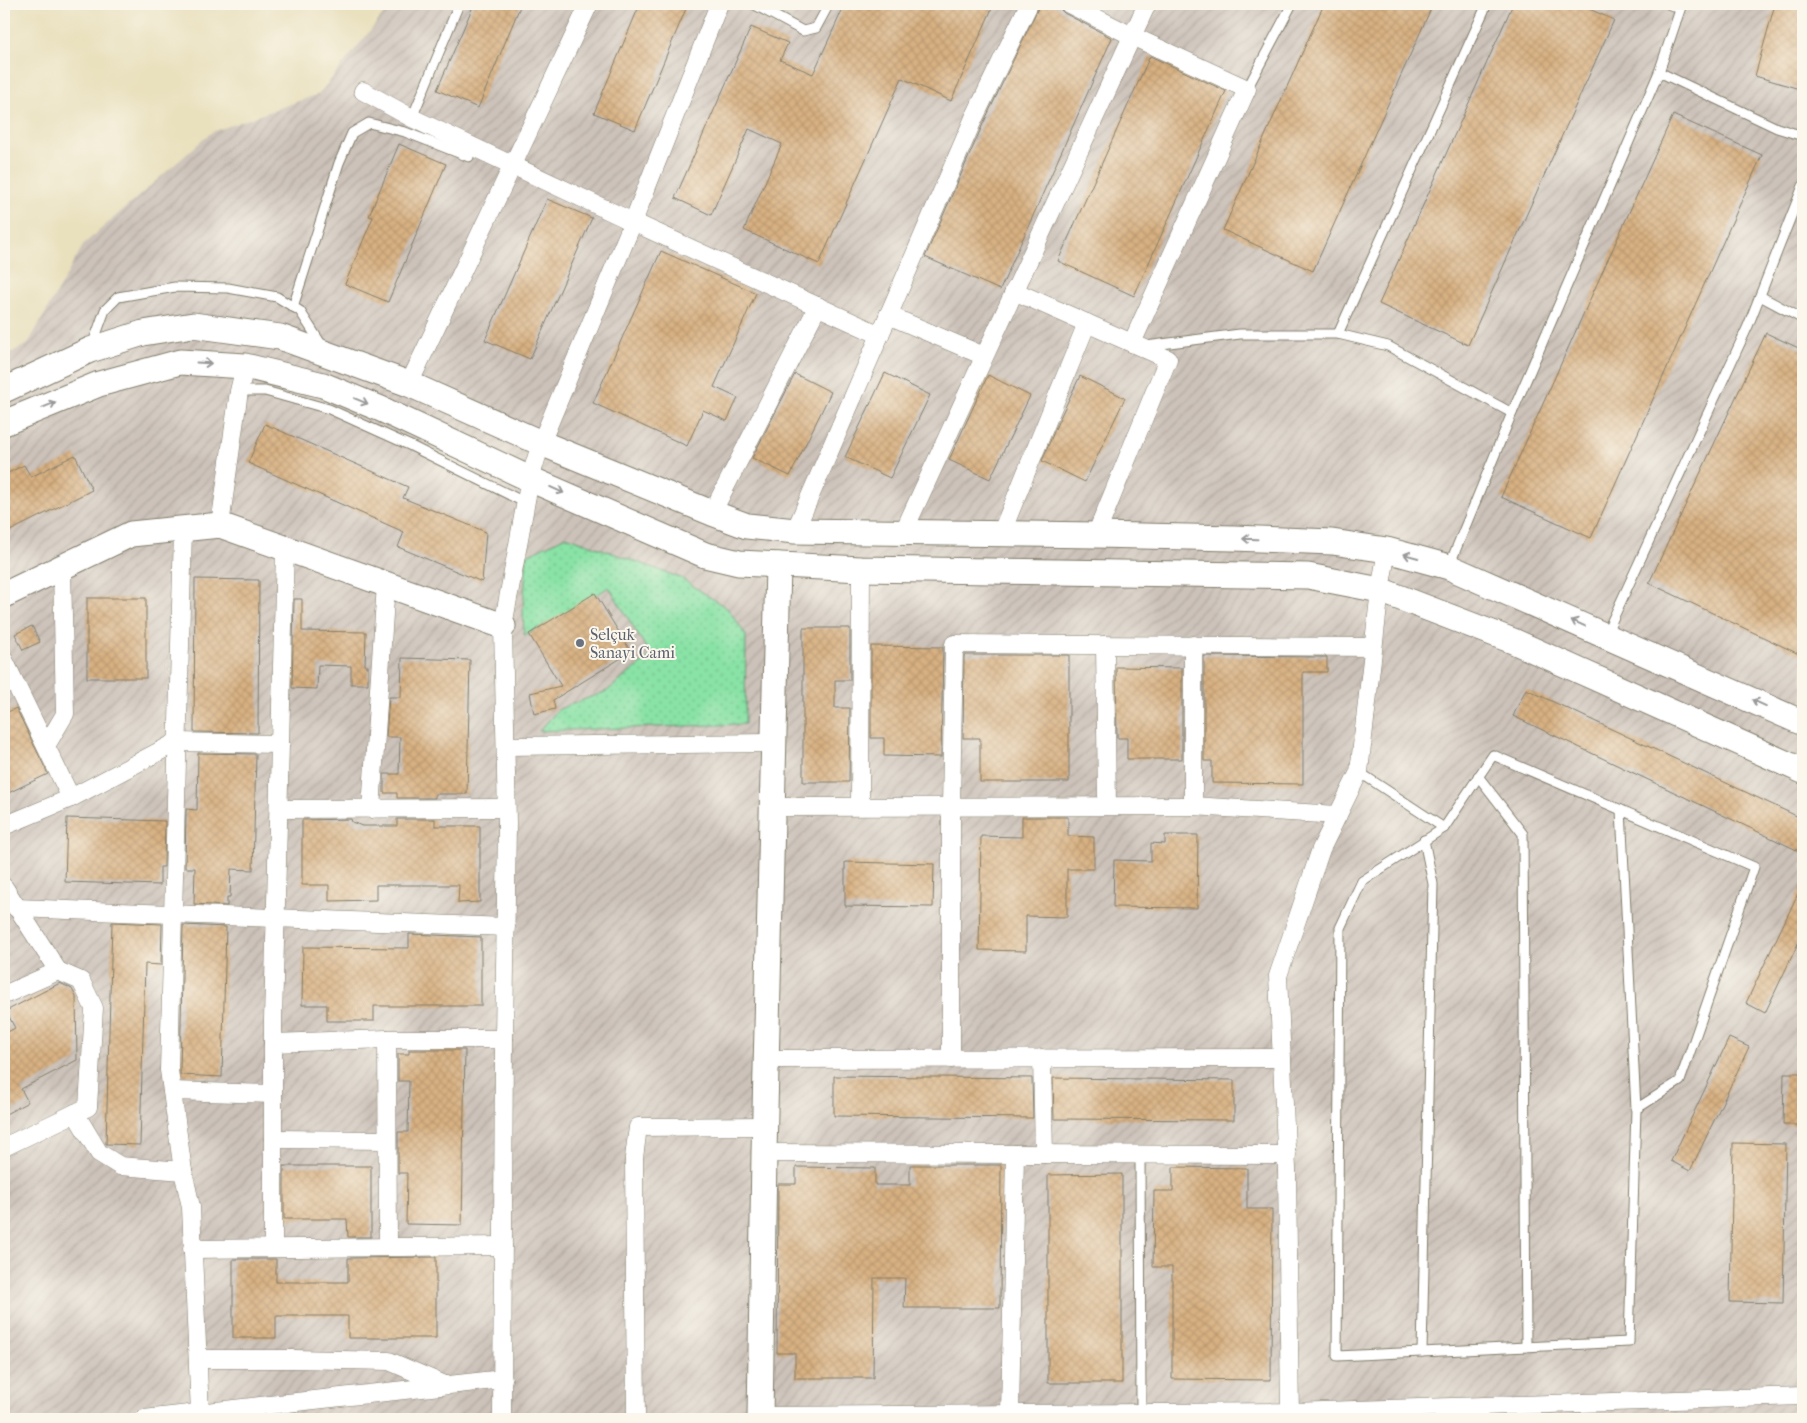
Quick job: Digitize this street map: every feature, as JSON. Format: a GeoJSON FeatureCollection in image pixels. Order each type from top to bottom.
{"type":"FeatureCollection","features":[{"type":"Feature","properties":{"kind":"street"},"geometry":{"type":"LineString","coordinates":[[409,384],[589,4]]}},
{"type":"Feature","properties":{"kind":"street"},"geometry":{"type":"LineString","coordinates":[[502,1419],[506,927],[504,626],[528,491],[541,443],[719,4]]}},
{"type":"Feature","properties":{"kind":"street"},"geometry":{"type":"LineString","coordinates":[[795,531],[973,120],[1028,4]]}},
{"type":"Feature","properties":{"kind":"street"},"geometry":{"type":"LineString","coordinates":[[1069,4],[1132,36],[1247,89],[1136,345]]}},
{"type":"Feature","properties":{"kind":"street"},"geometry":{"type":"LineString","coordinates":[[903,533],[1147,4]]}},
{"type":"Feature","properties":{"kind":"street"},"geometry":{"type":"LineString","coordinates":[[363,92],[512,166],[880,335]]}},
{"type":"Feature","properties":{"kind":"street"},"geometry":{"type":"LineString","coordinates":[[1014,291],[1168,359],[1096,534]]}},
{"type":"Feature","properties":{"kind":"street"},"geometry":{"type":"LineString","coordinates":[[712,514],[818,306]]}},
{"type":"Feature","properties":{"kind":"street"},"geometry":{"type":"LineString","coordinates":[[888,315],[984,356]]}},
{"type":"Feature","properties":{"kind":"street"},"geometry":{"type":"LineString","coordinates":[[1001,534],[1087,323]]}},
{"type":"Feature","properties":{"kind":"street"},"geometry":{"type":"LineString","coordinates":[[4,390],[90,350],[143,333],[193,325],[280,337],[409,384],[541,443],[712,514],[746,526],[795,531],[1096,534],[1332,542],[1387,550],[1449,566],[1803,723]]}},
{"type":"Feature","properties":{"kind":"street"},"geometry":{"type":"LineString","coordinates":[[4,424],[99,384],[180,362],[245,366],[323,385],[382,409],[528,491],[705,555],[740,563],[861,568],[1308,576],[1380,590],[1513,641],[1803,771]]}},
{"type":"Feature","properties":{"kind":"street"},"geometry":{"type":"LineString","coordinates":[[220,525],[239,391],[245,366]]}},
{"type":"Feature","properties":{"kind":"street"},"geometry":{"type":"LineString","coordinates":[[4,596],[131,534],[220,525],[504,626]]}},
{"type":"Feature","properties":{"kind":"street"},"geometry":{"type":"LineString","coordinates":[[183,529],[169,1070],[190,1207],[200,1413]]}},
{"type":"Feature","properties":{"kind":"street"},"geometry":{"type":"LineString","coordinates":[[273,1248],[273,1043],[285,548]]}},
{"type":"Feature","properties":{"kind":"street"},"geometry":{"type":"LineString","coordinates":[[1290,1416],[1286,1155],[1278,976],[1321,849],[1359,772],[1380,590],[1387,550]]}},
{"type":"Feature","properties":{"kind":"street"},"geometry":{"type":"LineString","coordinates":[[778,565],[764,1126],[760,1418],[968,1417],[1010,1414],[1141,1413],[1290,1416],[1803,1396]]}},
{"type":"Feature","properties":{"kind":"street"},"geometry":{"type":"LineString","coordinates":[[46,746],[65,714],[62,568]]}},
{"type":"Feature","properties":{"kind":"street"},"geometry":{"type":"LineString","coordinates":[[860,806],[861,568]]}},
{"type":"Feature","properties":{"kind":"street"},"geometry":{"type":"LineString","coordinates":[[371,809],[386,584]]}},
{"type":"Feature","properties":{"kind":"street"},"geometry":{"type":"LineString","coordinates":[[951,1058],[951,806],[954,644],[1374,647]]}},
{"type":"Feature","properties":{"kind":"street"},"geometry":{"type":"LineString","coordinates":[[1105,645],[1107,806]]}},
{"type":"Feature","properties":{"kind":"street"},"geometry":{"type":"LineString","coordinates":[[1193,806],[1194,645]]}},
{"type":"Feature","properties":{"kind":"street"},"geometry":{"type":"LineString","coordinates":[[4,660],[71,798]]}},
{"type":"Feature","properties":{"kind":"street"},"geometry":{"type":"LineString","coordinates":[[4,826],[71,798],[177,742],[280,744]]}},
{"type":"Feature","properties":{"kind":"street"},"geometry":{"type":"LineString","coordinates":[[506,746],[774,743]]}},
{"type":"Feature","properties":{"kind":"street"},"geometry":{"type":"LineString","coordinates":[[772,807],[1193,806],[1338,815]]}},
{"type":"Feature","properties":{"kind":"street"},"geometry":{"type":"LineString","coordinates":[[279,810],[506,808]]}},
{"type":"Feature","properties":{"kind":"street"},"geometry":{"type":"LineString","coordinates":[[4,887],[58,971],[80,981],[94,1008],[88,1107],[4,1147]]}},
{"type":"Feature","properties":{"kind":"street"},"geometry":{"type":"LineString","coordinates":[[16,908],[506,927]]}},
{"type":"Feature","properties":{"kind":"street"},"geometry":{"type":"LineString","coordinates":[[4,995],[58,971]]}},
{"type":"Feature","properties":{"kind":"street"},"geometry":{"type":"LineString","coordinates":[[273,1043],[387,1039],[504,1039]]}},
{"type":"Feature","properties":{"kind":"street"},"geometry":{"type":"LineString","coordinates":[[387,1039],[388,1247]]}},
{"type":"Feature","properties":{"kind":"street"},"geometry":{"type":"LineString","coordinates":[[1042,1058],[1044,1154]]}},
{"type":"Feature","properties":{"kind":"street"},"geometry":{"type":"LineString","coordinates":[[766,1059],[1282,1058]]}},
{"type":"Feature","properties":{"kind":"street"},"geometry":{"type":"LineString","coordinates":[[172,1091],[273,1094]]}},
{"type":"Feature","properties":{"kind":"street"},"geometry":{"type":"LineString","coordinates":[[75,1113],[99,1153],[120,1166],[183,1171]]}},
{"type":"Feature","properties":{"kind":"street"},"geometry":{"type":"LineString","coordinates":[[636,1419],[634,1158],[638,1127],[764,1126]]}},
{"type":"Feature","properties":{"kind":"street"},"geometry":{"type":"LineString","coordinates":[[273,1139],[387,1140]]}},
{"type":"Feature","properties":{"kind":"street"},"geometry":{"type":"LineString","coordinates":[[764,1153],[1286,1155]]}},
{"type":"Feature","properties":{"kind":"street"},"geometry":{"type":"LineString","coordinates":[[1010,1414],[1015,1154]]}},
{"type":"Feature","properties":{"kind":"street"},"geometry":{"type":"LineString","coordinates":[[192,1249],[503,1246]]}},
{"type":"Feature","properties":{"kind":"street"},"geometry":{"type":"LineString","coordinates":[[198,1359],[389,1361],[445,1386]]}},
{"type":"Feature","properties":{"kind":"street"},"geometry":{"type":"LineString","coordinates":[[144,1419],[502,1379]]}},
{"type":"Feature","properties":{"kind":"lane"},"geometry":{"type":"LineString","coordinates":[[412,118],[459,4]]}},
{"type":"Feature","properties":{"kind":"lane"},"geometry":{"type":"LineString","coordinates":[[753,4],[803,31],[816,28],[829,4]]}},
{"type":"Feature","properties":{"kind":"lane"},"geometry":{"type":"LineString","coordinates":[[1247,89],[1292,4]]}},
{"type":"Feature","properties":{"kind":"lane"},"geometry":{"type":"LineString","coordinates":[[1338,334],[1487,4]]}},
{"type":"Feature","properties":{"kind":"lane"},"geometry":{"type":"LineString","coordinates":[[1449,566],[1512,413],[1659,72],[1681,6],[1668,4]]}},
{"type":"Feature","properties":{"kind":"lane"},"geometry":{"type":"LineString","coordinates":[[1659,72],[1768,124],[1803,136]]}},
{"type":"Feature","properties":{"kind":"lane"},"geometry":{"type":"LineString","coordinates":[[293,307],[338,163],[352,133],[369,123],[405,132],[469,157]]}},
{"type":"Feature","properties":{"kind":"lane"},"geometry":{"type":"LineString","coordinates":[[1606,635],[1748,326],[1803,186]]}},
{"type":"Feature","properties":{"kind":"lane"},"geometry":{"type":"LineString","coordinates":[[90,350],[105,310],[118,297],[175,287],[228,288],[277,297],[300,311],[327,354]]}},
{"type":"Feature","properties":{"kind":"lane"},"geometry":{"type":"LineString","coordinates":[[1760,296],[1803,319]]}},
{"type":"Feature","properties":{"kind":"lane"},"geometry":{"type":"LineString","coordinates":[[1136,345],[1240,334],[1338,334],[1388,346],[1512,413]]}},
{"type":"Feature","properties":{"kind":"lane"},"geometry":{"type":"LineString","coordinates":[[239,391],[264,391],[329,409],[412,446],[528,491]]}},
{"type":"Feature","properties":{"kind":"lane"},"geometry":{"type":"LineString","coordinates":[[1621,810],[1636,1109],[1629,1342],[1337,1356],[1340,928],[1362,881],[1444,828],[1493,755],[1754,867],[1680,1081],[1636,1109]]}},
{"type":"Feature","properties":{"kind":"lane"},"geometry":{"type":"LineString","coordinates":[[1359,772],[1444,828]]}},
{"type":"Feature","properties":{"kind":"lane"},"geometry":{"type":"LineString","coordinates":[[1478,776],[1523,834],[1526,1347]]}},
{"type":"Feature","properties":{"kind":"lane"},"geometry":{"type":"LineString","coordinates":[[1422,1352],[1433,884],[1424,840]]}},
{"type":"Feature","properties":{"kind":"lane"},"geometry":{"type":"LineString","coordinates":[[1140,1154],[1141,1413]]}},
{"type":"Feature","properties":{"kind":"shaded area"},"geometry":{"type":"Polygon","coordinates":[[[392,4],[1803,4],[1803,1419],[4,1419],[4,356],[28,344],[84,244],[212,132],[319,94],[392,4]]]}},
{"type":"Feature","properties":{"kind":"green space"},"geometry":{"type":"Polygon","coordinates":[[[566,536],[681,578],[728,609],[746,635],[745,724],[539,731],[559,709],[607,691],[651,656],[609,587],[563,616],[524,635],[523,609],[527,555],[566,536]]]}},
{"type":"Feature","properties":{"kind":"building"},"geometry":{"type":"Polygon","coordinates":[[[474,4],[521,4],[478,108],[437,90],[474,4]]]}},
{"type":"Feature","properties":{"kind":"building"},"geometry":{"type":"Polygon","coordinates":[[[640,4],[688,4],[635,130],[594,113],[640,4]]]}},
{"type":"Feature","properties":{"kind":"building"},"geometry":{"type":"Polygon","coordinates":[[[845,4],[994,4],[951,101],[902,78],[819,264],[744,230],[782,144],[749,129],[711,215],[675,198],[751,27],[788,43],[780,60],[813,74],[845,4]]]}},
{"type":"Feature","properties":{"kind":"building"},"geometry":{"type":"Polygon","coordinates":[[[1040,4],[1049,4],[1060,9],[1064,13],[1112,38],[1000,290],[925,257],[983,124],[1040,4]]]}},
{"type":"Feature","properties":{"kind":"building"},"geometry":{"type":"Polygon","coordinates":[[[1324,4],[1433,4],[1313,271],[1223,230],[1324,4]]]}},
{"type":"Feature","properties":{"kind":"building"},"geometry":{"type":"Polygon","coordinates":[[[1513,4],[1578,4],[1614,20],[1468,345],[1379,304],[1513,4]]]}},
{"type":"Feature","properties":{"kind":"building"},"geometry":{"type":"Polygon","coordinates":[[[1775,4],[1803,4],[1803,90],[1755,76],[1775,4]]]}},
{"type":"Feature","properties":{"kind":"building"},"geometry":{"type":"Polygon","coordinates":[[[1150,56],[1226,91],[1134,296],[1058,261],[1150,56]]]}},
{"type":"Feature","properties":{"kind":"building"},"geometry":{"type":"Polygon","coordinates":[[[1673,115],[1762,155],[1591,538],[1501,497],[1673,115]]]}},
{"type":"Feature","properties":{"kind":"building"},"geometry":{"type":"Polygon","coordinates":[[[399,144],[446,164],[388,302],[345,284],[373,217],[369,216],[399,144]]]}},
{"type":"Feature","properties":{"kind":"building"},"geometry":{"type":"Polygon","coordinates":[[[547,199],[592,218],[530,359],[485,340],[547,199]]]}},
{"type":"Feature","properties":{"kind":"building"},"geometry":{"type":"Polygon","coordinates":[[[661,251],[756,293],[714,387],[738,398],[727,421],[703,410],[687,446],[593,403],[661,251]]]}},
{"type":"Feature","properties":{"kind":"building"},"geometry":{"type":"Polygon","coordinates":[[[1766,333],[1803,350],[1803,656],[1649,583],[1766,333]]]}},
{"type":"Feature","properties":{"kind":"building"},"geometry":{"type":"Polygon","coordinates":[[[885,373],[930,395],[890,478],[845,457],[885,373]]]}},
{"type":"Feature","properties":{"kind":"building"},"geometry":{"type":"Polygon","coordinates":[[[795,374],[831,392],[790,476],[752,458],[795,374]]]}},
{"type":"Feature","properties":{"kind":"building"},"geometry":{"type":"Polygon","coordinates":[[[988,375],[1030,396],[990,479],[949,460],[988,375]]]}},
{"type":"Feature","properties":{"kind":"building"},"geometry":{"type":"Polygon","coordinates":[[[1080,376],[1125,398],[1085,482],[1042,461],[1080,376]]]}},
{"type":"Feature","properties":{"kind":"building"},"geometry":{"type":"Polygon","coordinates":[[[265,424],[408,487],[403,498],[486,532],[482,582],[398,547],[404,532],[248,463],[265,424]]]}},
{"type":"Feature","properties":{"kind":"building"},"geometry":{"type":"Polygon","coordinates":[[[75,455],[92,490],[4,534],[4,475],[24,465],[31,477],[75,455]]]}},
{"type":"Feature","properties":{"kind":"building"},"geometry":{"type":"Polygon","coordinates":[[[195,579],[259,580],[258,733],[194,732],[195,579]]]}},
{"type":"Feature","properties":{"kind":"building","name":"Selçuk Sanayi Cami"},"geometry":{"type":"Polygon","coordinates":[[[595,593],[631,652],[553,700],[555,709],[534,714],[530,693],[561,686],[529,634],[595,593]]]}},
{"type":"Feature","properties":{"kind":"building"},"geometry":{"type":"Polygon","coordinates":[[[87,598],[146,598],[146,678],[87,678],[87,598]]]}},
{"type":"Feature","properties":{"kind":"building"},"geometry":{"type":"Polygon","coordinates":[[[294,599],[302,599],[302,631],[366,632],[365,666],[368,666],[368,684],[351,684],[351,666],[318,665],[317,689],[292,688],[294,599]]]}},
{"type":"Feature","properties":{"kind":"building"},"geometry":{"type":"Polygon","coordinates":[[[32,626],[40,642],[23,650],[15,634],[32,626]]]}},
{"type":"Feature","properties":{"kind":"building"},"geometry":{"type":"Polygon","coordinates":[[[803,628],[850,628],[850,680],[835,680],[835,708],[850,708],[849,782],[803,782],[803,628]]]}},
{"type":"Feature","properties":{"kind":"building"},"geometry":{"type":"Polygon","coordinates":[[[871,646],[943,647],[941,757],[884,756],[884,738],[871,738],[871,646]]]}},
{"type":"Feature","properties":{"kind":"building"},"geometry":{"type":"Polygon","coordinates":[[[964,655],[1069,655],[1069,782],[980,782],[980,738],[963,738],[964,655]]]}},
{"type":"Feature","properties":{"kind":"building"},"geometry":{"type":"Polygon","coordinates":[[[1204,656],[1327,657],[1327,672],[1303,672],[1303,784],[1212,783],[1212,761],[1204,761],[1204,656]]]}},
{"type":"Feature","properties":{"kind":"building"},"geometry":{"type":"Polygon","coordinates":[[[402,658],[470,660],[467,794],[435,794],[435,798],[397,798],[397,793],[384,793],[384,774],[399,774],[400,737],[386,737],[389,697],[401,697],[402,658]]]}},
{"type":"Feature","properties":{"kind":"building"},"geometry":{"type":"Polygon","coordinates":[[[1116,667],[1182,668],[1182,759],[1127,759],[1127,738],[1117,738],[1116,667]]]}},
{"type":"Feature","properties":{"kind":"building"},"geometry":{"type":"Polygon","coordinates":[[[1526,689],[1803,819],[1803,853],[1513,716],[1526,689]]]}},
{"type":"Feature","properties":{"kind":"building"},"geometry":{"type":"Polygon","coordinates":[[[16,708],[48,774],[4,795],[4,714],[16,708]]]}},
{"type":"Feature","properties":{"kind":"building"},"geometry":{"type":"Polygon","coordinates":[[[198,753],[256,754],[253,870],[231,869],[230,897],[227,897],[227,906],[194,904],[195,868],[185,868],[186,809],[197,810],[198,753]]]}},
{"type":"Feature","properties":{"kind":"building"},"geometry":{"type":"Polygon","coordinates":[[[1022,817],[1068,817],[1068,836],[1094,837],[1094,869],[1067,869],[1067,917],[1026,916],[1026,951],[979,950],[981,836],[1022,837],[1022,817]]]}},
{"type":"Feature","properties":{"kind":"building"},"geometry":{"type":"Polygon","coordinates":[[[67,818],[165,821],[164,867],[160,867],[160,885],[65,882],[67,818]]]}},
{"type":"Feature","properties":{"kind":"building"},"geometry":{"type":"Polygon","coordinates":[[[351,819],[352,822],[362,826],[397,826],[397,819],[435,819],[435,826],[480,826],[480,902],[458,903],[459,885],[376,885],[376,900],[329,901],[329,885],[302,885],[302,820],[351,819]]]}},
{"type":"Feature","properties":{"kind":"building"},"geometry":{"type":"Polygon","coordinates":[[[1165,835],[1198,835],[1197,908],[1113,907],[1114,860],[1151,861],[1151,843],[1165,844],[1165,835]]]}},
{"type":"Feature","properties":{"kind":"building"},"geometry":{"type":"Polygon","coordinates":[[[845,862],[934,864],[933,907],[845,906],[845,862]]]}},
{"type":"Feature","properties":{"kind":"building"},"geometry":{"type":"Polygon","coordinates":[[[1803,883],[1803,933],[1765,1013],[1746,1003],[1803,883]]]}},
{"type":"Feature","properties":{"kind":"building"},"geometry":{"type":"Polygon","coordinates":[[[112,922],[162,924],[161,965],[145,964],[140,1145],[106,1144],[112,922]]]}},
{"type":"Feature","properties":{"kind":"building"},"geometry":{"type":"Polygon","coordinates":[[[183,925],[226,927],[222,1077],[180,1075],[183,925]]]}},
{"type":"Feature","properties":{"kind":"building"},"geometry":{"type":"Polygon","coordinates":[[[409,934],[481,937],[481,1006],[374,1006],[374,1021],[327,1021],[327,1005],[302,1005],[303,947],[409,948],[409,934]]]}},
{"type":"Feature","properties":{"kind":"building"},"geometry":{"type":"Polygon","coordinates":[[[60,983],[72,989],[76,997],[77,1060],[21,1089],[28,1102],[4,1115],[4,1034],[15,1028],[6,1011],[60,983]]]}},
{"type":"Feature","properties":{"kind":"building"},"geometry":{"type":"Polygon","coordinates":[[[1729,1038],[1749,1047],[1690,1171],[1671,1161],[1729,1038]]]}},
{"type":"Feature","properties":{"kind":"building"},"geometry":{"type":"Polygon","coordinates":[[[409,1050],[465,1050],[462,1225],[406,1224],[407,1173],[398,1173],[398,1132],[408,1132],[409,1081],[398,1081],[398,1054],[409,1054],[409,1050]]]}},
{"type":"Feature","properties":{"kind":"building"},"geometry":{"type":"Polygon","coordinates":[[[1784,1073],[1803,1073],[1803,1125],[1783,1125],[1784,1073]]]}},
{"type":"Feature","properties":{"kind":"building"},"geometry":{"type":"Polygon","coordinates":[[[834,1076],[1032,1078],[1033,1118],[834,1116],[834,1076]]]}},
{"type":"Feature","properties":{"kind":"building"},"geometry":{"type":"Polygon","coordinates":[[[1053,1078],[1234,1080],[1234,1120],[1054,1119],[1053,1078]]]}},
{"type":"Feature","properties":{"kind":"building"},"geometry":{"type":"Polygon","coordinates":[[[1733,1143],[1786,1144],[1783,1303],[1730,1302],[1733,1143]]]}},
{"type":"Feature","properties":{"kind":"building"},"geometry":{"type":"Polygon","coordinates":[[[910,1165],[1001,1165],[1000,1308],[904,1308],[905,1278],[874,1278],[873,1378],[795,1378],[795,1353],[777,1353],[778,1184],[796,1184],[796,1167],[875,1168],[875,1185],[910,1185],[910,1165]]]}},
{"type":"Feature","properties":{"kind":"building"},"geometry":{"type":"Polygon","coordinates":[[[284,1166],[371,1166],[371,1237],[348,1237],[347,1219],[284,1219],[284,1166]]]}},
{"type":"Feature","properties":{"kind":"building"},"geometry":{"type":"Polygon","coordinates":[[[1173,1167],[1247,1168],[1247,1209],[1272,1209],[1271,1380],[1172,1379],[1172,1267],[1153,1267],[1154,1191],[1173,1191],[1173,1167]]]}},
{"type":"Feature","properties":{"kind":"building"},"geometry":{"type":"Polygon","coordinates":[[[1122,1174],[1122,1383],[1048,1383],[1048,1175],[1122,1174]]]}},
{"type":"Feature","properties":{"kind":"building"},"geometry":{"type":"Polygon","coordinates":[[[436,1257],[436,1338],[348,1338],[348,1316],[276,1316],[276,1338],[233,1338],[233,1259],[276,1259],[276,1282],[348,1282],[348,1258],[436,1257]]]}},
{"type":"Feature","properties":{"kind":"place","name":"Selçuk Sanayi Cami"},"geometry":{"type":"Point","coordinates":[580,643]}}]}
